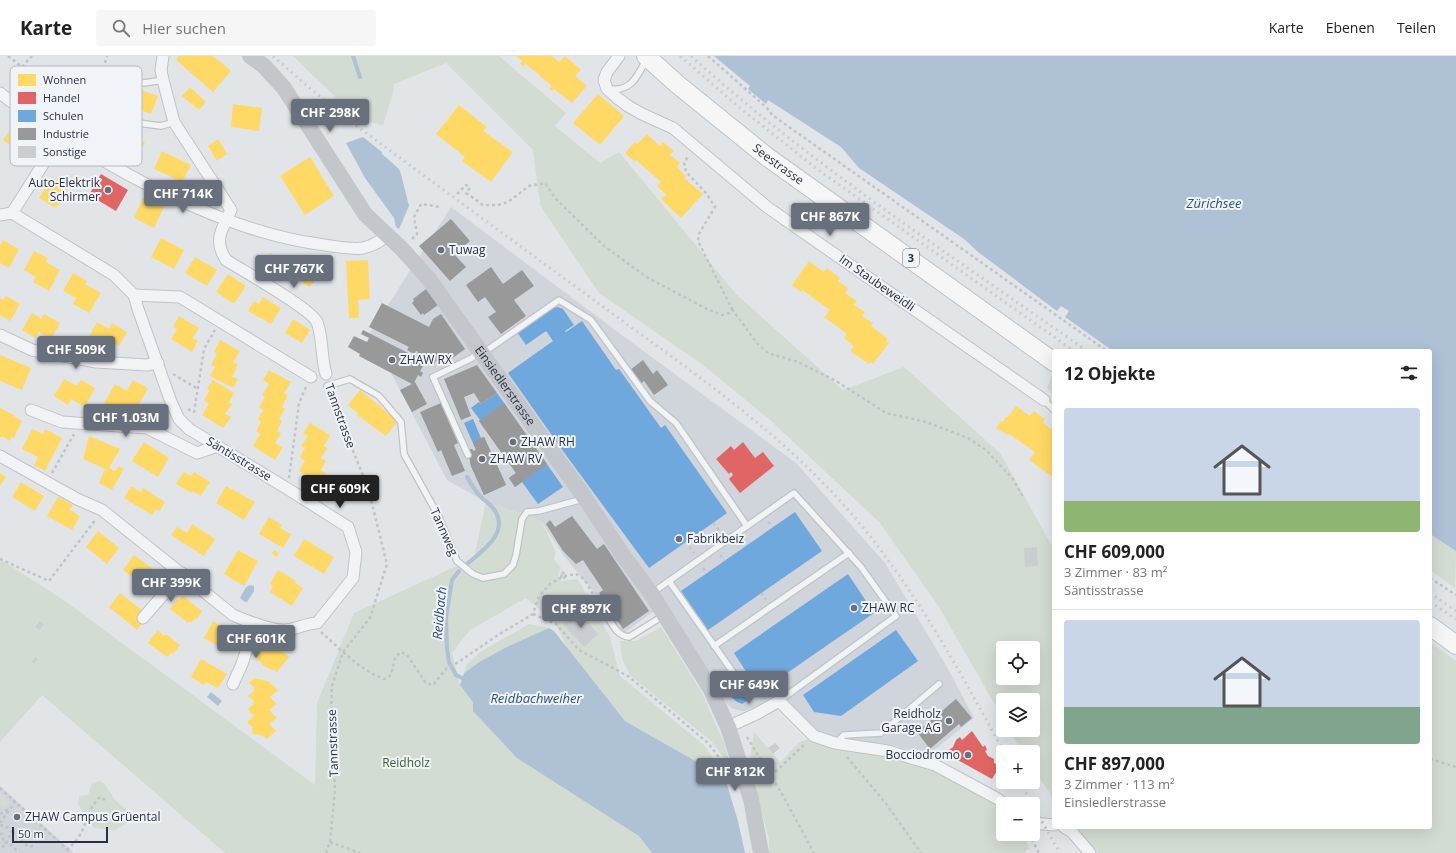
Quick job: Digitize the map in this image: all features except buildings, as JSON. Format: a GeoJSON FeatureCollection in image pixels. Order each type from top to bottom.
{"type":"FeatureCollection","features":[{"type":"Feature","properties":{"kind":"main road","name":"Einsiedlerstrasse"},"geometry":{"type":"LineString","coordinates":[[250,56],[264,66],[284,88],[365,214],[402,249],[428,278],[586,498],[622,554],[665,614],[710,688],[728,727],[752,799],[761,853]]}},
{"type":"Feature","properties":{"kind":"main road","name":"Seestrasse"},"geometry":{"type":"LineString","coordinates":[[647,56],[677,84],[766,156],[1052,361]]}},
{"type":"Feature","properties":{"kind":"main road"},"geometry":{"type":"LineString","coordinates":[[1432,627],[1456,645]]}},
{"type":"Feature","properties":{"kind":"street","name":"Tannstrasse"},"geometry":{"type":"LineString","coordinates":[[163,56],[161,70],[174,122],[231,210],[221,229],[219,240],[220,252],[226,260],[305,309],[316,321],[319,331],[323,365],[326,374]]}},
{"type":"Feature","properties":{"kind":"street"},"geometry":{"type":"LineString","coordinates":[[607,89],[605,85],[605,76],[619,56]]}},
{"type":"Feature","properties":{"kind":"street","name":"Im Staubeweidli"},"geometry":{"type":"LineString","coordinates":[[607,89],[628,106],[673,128],[767,206],[1044,400]]}},
{"type":"Feature","properties":{"kind":"street"},"geometry":{"type":"LineString","coordinates":[[0,93],[10,100]]}},
{"type":"Feature","properties":{"kind":"street"},"geometry":{"type":"LineString","coordinates":[[0,215],[12,213],[42,166]]}},
{"type":"Feature","properties":{"kind":"street"},"geometry":{"type":"LineString","coordinates":[[112,166],[176,199],[227,220],[254,230],[300,242],[334,247],[363,248],[376,244],[388,236]]}},
{"type":"Feature","properties":{"kind":"street","name":"Säntisstrasse"},"geometry":{"type":"LineString","coordinates":[[0,456],[77,499],[102,510],[233,615],[255,624],[284,630],[310,623],[317,623],[354,578],[356,552],[348,527],[189,429],[179,419],[171,402],[134,295],[114,276],[12,213]]}},
{"type":"Feature","properties":{"kind":"street"},"geometry":{"type":"LineString","coordinates":[[134,295],[180,297],[311,377]]}},
{"type":"Feature","properties":{"kind":"street"},"geometry":{"type":"LineString","coordinates":[[0,335],[32,350],[96,362],[148,366],[158,363]]}},
{"type":"Feature","properties":{"kind":"street"},"geometry":{"type":"LineString","coordinates":[[31,410],[62,422],[148,428],[197,453],[218,446]]}},
{"type":"Feature","properties":{"kind":"street"},"geometry":{"type":"LineString","coordinates":[[143,618],[182,573]]}},
{"type":"Feature","properties":{"kind":"street"},"geometry":{"type":"LineString","coordinates":[[233,684],[242,664],[255,624]]}},
{"type":"Feature","properties":{"kind":"street"},"geometry":{"type":"LineString","coordinates":[[728,727],[779,701],[814,736],[835,743],[888,751],[935,765],[996,798]]}},
{"type":"Feature","properties":{"kind":"street"},"geometry":{"type":"LineString","coordinates":[[1040,824],[1052,825]]}},
{"type":"Feature","properties":{"kind":"street"},"geometry":{"type":"LineString","coordinates":[[1067,829],[1072,832],[1090,853]]}},
{"type":"Feature","properties":{"kind":"lane"},"geometry":{"type":"LineString","coordinates":[[607,89],[624,89],[632,83],[647,56]]}},
{"type":"Feature","properties":{"kind":"lane"},"geometry":{"type":"LineString","coordinates":[[142,82],[163,80]]}},
{"type":"Feature","properties":{"kind":"lane"},"geometry":{"type":"LineString","coordinates":[[142,124],[161,126],[174,122]]}},
{"type":"Feature","properties":{"kind":"lane"},"geometry":{"type":"LineString","coordinates":[[468,455],[433,377],[472,358],[559,300],[591,320],[650,401],[676,423],[747,526]]}},
{"type":"Feature","properties":{"kind":"lane","name":"Tannweg"},"geometry":{"type":"LineString","coordinates":[[327,386],[350,379],[378,396],[401,422],[404,454],[439,517],[458,561],[473,574],[484,578],[504,574],[513,565],[522,519],[527,512],[539,511],[586,498]]}},
{"type":"Feature","properties":{"kind":"lane"},"geometry":{"type":"LineString","coordinates":[[1044,400],[1052,408]]}},
{"type":"Feature","properties":{"kind":"lane"},"geometry":{"type":"LineString","coordinates":[[651,593],[794,493],[861,567],[896,616],[779,701]]}},
{"type":"Feature","properties":{"kind":"lane"},"geometry":{"type":"LineString","coordinates":[[714,646],[849,553]]}},
{"type":"Feature","properties":{"kind":"lane"},"geometry":{"type":"LineString","coordinates":[[669,581],[737,678]]}},
{"type":"Feature","properties":{"kind":"lane"},"geometry":{"type":"LineString","coordinates":[[606,614],[618,633],[629,637],[665,614]]}},
{"type":"Feature","properties":{"kind":"lane"},"geometry":{"type":"LineString","coordinates":[[835,743],[844,735],[881,733],[939,684]]}},
{"type":"Feature","properties":{"kind":"path"},"geometry":{"type":"LineString","coordinates":[[8,56],[21,66]]}},
{"type":"Feature","properties":{"kind":"path"},"geometry":{"type":"LineString","coordinates":[[23,66],[32,56]]}},
{"type":"Feature","properties":{"kind":"path"},"geometry":{"type":"LineString","coordinates":[[708,56],[767,108],[772,115],[1104,349]]}},
{"type":"Feature","properties":{"kind":"path"},"geometry":{"type":"LineString","coordinates":[[687,158],[684,163],[686,172],[706,193],[715,207],[699,234],[698,243],[732,309],[756,342],[768,354],[798,362],[836,381],[886,412],[926,422],[968,438],[986,450],[1013,479],[1023,497]]}},
{"type":"Feature","properties":{"kind":"path"},"geometry":{"type":"LineString","coordinates":[[457,194],[466,185],[470,188],[466,193],[483,205],[498,205],[508,202],[529,186],[545,183],[555,198],[604,246],[648,278],[707,309],[722,315],[729,313],[732,309]]}},
{"type":"Feature","properties":{"kind":"path"},"geometry":{"type":"LineString","coordinates":[[402,249],[417,234],[414,217],[421,204],[441,207]]}},
{"type":"Feature","properties":{"kind":"path"},"geometry":{"type":"LineString","coordinates":[[194,412],[204,349],[221,321]]}},
{"type":"Feature","properties":{"kind":"path"},"geometry":{"type":"LineString","coordinates":[[158,363],[178,378],[198,389]]}},
{"type":"Feature","properties":{"kind":"path"},"geometry":{"type":"LineString","coordinates":[[288,489],[298,403],[311,377]]}},
{"type":"Feature","properties":{"kind":"path","name":"Tannstrasse"},"geometry":{"type":"LineString","coordinates":[[326,853],[330,842],[335,789],[331,717],[332,686],[344,652],[370,618],[387,564],[368,488],[327,386]]}},
{"type":"Feature","properties":{"kind":"path"},"geometry":{"type":"LineString","coordinates":[[47,483],[74,433]]}},
{"type":"Feature","properties":{"kind":"path"},"geometry":{"type":"LineString","coordinates":[[713,523],[721,533]]}},
{"type":"Feature","properties":{"kind":"path"},"geometry":{"type":"LineString","coordinates":[[0,559],[49,581],[88,529]]}},
{"type":"Feature","properties":{"kind":"path"},"geometry":{"type":"LineString","coordinates":[[686,542],[695,553]]}},
{"type":"Feature","properties":{"kind":"path"},"geometry":{"type":"LineString","coordinates":[[310,623],[361,666],[377,676],[384,679],[391,675],[395,658],[401,652],[407,655],[426,684],[433,685],[446,669],[460,662],[498,635],[533,614],[538,596],[550,584],[561,578],[576,574],[584,579],[606,614]]}},
{"type":"Feature","properties":{"kind":"path"},"geometry":{"type":"LineString","coordinates":[[1432,579],[1456,595]]}},
{"type":"Feature","properties":{"kind":"path"},"geometry":{"type":"LineString","coordinates":[[533,614],[556,624],[579,650],[628,676],[708,743],[726,766],[740,763]]}},
{"type":"Feature","properties":{"kind":"path"},"geometry":{"type":"LineString","coordinates":[[728,727],[746,734],[782,794],[814,853]]}},
{"type":"Feature","properties":{"kind":"path"},"geometry":{"type":"LineString","coordinates":[[771,776],[814,736]]}},
{"type":"Feature","properties":{"kind":"path"},"geometry":{"type":"LineString","coordinates":[[835,743],[888,805],[921,853]]}},
{"type":"Feature","properties":{"kind":"path"},"geometry":{"type":"LineString","coordinates":[[1432,760],[1456,767]]}},
{"type":"Feature","properties":{"kind":"path"},"geometry":{"type":"LineString","coordinates":[[0,788],[70,853]]}},
{"type":"Feature","properties":{"kind":"path"},"geometry":{"type":"LineString","coordinates":[[67,850],[82,832],[90,810],[96,801],[100,797],[104,799],[104,803]]}},
{"type":"Feature","properties":{"kind":"path"},"geometry":{"type":"LineString","coordinates":[[15,802],[0,824],[18,836],[21,842],[29,847],[36,845]]}},
{"type":"Feature","properties":{"kind":"path"},"geometry":{"type":"LineString","coordinates":[[0,814],[9,809]]}},
{"type":"Feature","properties":{"kind":"path"},"geometry":{"type":"LineString","coordinates":[[0,832],[3,835],[4,842],[7,842],[18,853]]}},
{"type":"Feature","properties":{"kind":"path"},"geometry":{"type":"LineString","coordinates":[[0,850],[7,842],[12,832]]}},
{"type":"Feature","properties":{"kind":"path"},"geometry":{"type":"LineString","coordinates":[[1033,841],[1039,853]]}},
{"type":"Feature","properties":{"kind":"path"},"geometry":{"type":"LineString","coordinates":[[330,842],[360,853]]}},
{"type":"Feature","properties":{"kind":"shaded area"},"geometry":{"type":"Polygon","coordinates":[[[451,207],[796,463],[885,563],[947,667],[974,718],[928,755],[893,745],[835,743],[814,736],[776,693],[760,705],[744,711],[733,709],[721,699],[665,603],[623,634],[597,596],[564,556],[541,521],[486,502],[447,480],[370,333],[451,207]]]}},
{"type":"Feature","properties":{"kind":"shaded area","name":"ZHAW Campus Grüental"},"geometry":{"type":"Polygon","coordinates":[[[0,786],[74,853],[0,853],[0,786]]]}},
{"type":"Feature","properties":{"kind":"green space"},"geometry":{"type":"Polygon","coordinates":[[[293,56],[499,56],[566,113],[555,126],[600,163],[619,152],[736,294],[843,390],[904,367],[1000,453],[1051,544],[1052,543],[1052,800],[1050,793],[1040,779],[1040,745],[1018,745],[1013,737],[1040,737],[1040,693],[996,693],[996,707],[939,607],[880,523],[769,419],[703,365],[599,293],[540,205],[533,150],[446,63],[394,84],[393,93],[383,125],[359,120],[293,56]]]}},
{"type":"Feature","properties":{"kind":"green space"},"geometry":{"type":"Polygon","coordinates":[[[1052,376],[1052,394],[1047,388],[1052,376]]]}},
{"type":"Feature","properties":{"kind":"green space","name":"Reidholz"},"geometry":{"type":"Polygon","coordinates":[[[486,502],[541,521],[556,552],[554,559],[561,568],[558,574],[561,581],[578,579],[610,637],[620,676],[705,746],[725,778],[625,721],[567,648],[556,624],[526,598],[470,630],[452,653],[460,685],[639,836],[652,853],[225,853],[42,695],[0,742],[0,559],[65,601],[315,785],[317,703],[354,613],[474,558],[486,502]]]}},
{"type":"Feature","properties":{"kind":"green space"},"geometry":{"type":"Polygon","coordinates":[[[1432,535],[1456,551],[1455,588],[1432,571],[1432,535]]]}},
{"type":"Feature","properties":{"kind":"green space"},"geometry":{"type":"Polygon","coordinates":[[[529,624],[549,628],[464,673],[466,665],[480,652],[529,624]]]}},
{"type":"Feature","properties":{"kind":"green space"},"geometry":{"type":"Polygon","coordinates":[[[661,627],[702,693],[725,746],[729,760],[727,762],[711,741],[630,675],[622,659],[620,641],[636,641],[661,627]]]}},
{"type":"Feature","properties":{"kind":"green space"},"geometry":{"type":"Polygon","coordinates":[[[1432,643],[1456,661],[1456,853],[1099,853],[1074,829],[1432,829],[1432,643]]]}},
{"type":"Feature","properties":{"kind":"green space"},"geometry":{"type":"Polygon","coordinates":[[[754,732],[780,762],[800,742],[814,736],[935,765],[996,802],[996,841],[1026,841],[1030,849],[1025,851],[1026,853],[769,853],[769,839],[749,764],[754,732]]]}},
{"type":"Feature","properties":{"kind":"green space"},"geometry":{"type":"Polygon","coordinates":[[[100,781],[105,784],[115,800],[129,812],[129,822],[115,830],[95,828],[89,823],[78,804],[79,796],[88,795],[92,783],[100,781]]]}},
{"type":"Feature","properties":{"kind":"green space"},"geometry":{"type":"Polygon","coordinates":[[[0,792],[9,801],[5,807],[0,805],[0,792]]]}},
{"type":"Feature","properties":{"kind":"water","name":"Zürichsee"},"geometry":{"type":"Polygon","coordinates":[[[714,56],[1456,56],[1456,551],[1432,535],[1432,349],[1110,349],[1065,317],[1069,311],[1061,306],[1057,311],[978,252],[964,239],[859,168],[841,147],[768,100],[766,104],[748,89],[750,86],[714,56]]]}},
{"type":"Feature","properties":{"kind":"water"},"geometry":{"type":"Polygon","coordinates":[[[363,137],[382,152],[382,154],[399,169],[401,174],[409,206],[399,229],[396,227],[394,218],[365,178],[346,143],[363,137]]]}},
{"type":"Feature","properties":{"kind":"water"},"geometry":{"type":"Polygon","coordinates":[[[250,585],[254,586],[254,591],[247,602],[245,602],[240,598],[246,587],[250,585]]]}},
{"type":"Feature","properties":{"kind":"water","name":"Reidbachweiher"},"geometry":{"type":"Polygon","coordinates":[[[549,628],[554,631],[625,721],[725,778],[738,821],[745,853],[652,853],[639,836],[517,758],[473,711],[473,702],[460,685],[464,673],[481,661],[507,647],[549,628]]]}},
{"type":"Feature","properties":{"kind":"water"},"geometry":{"type":"Polygon","coordinates":[[[211,692],[222,701],[218,706],[207,697],[211,692]]]}},
{"type":"Feature","properties":{"kind":"waterway"},"geometry":{"type":"LineString","coordinates":[[353,56],[360,77]]}},
{"type":"Feature","properties":{"kind":"waterway","name":"Reidbach"},"geometry":{"type":"LineString","coordinates":[[467,477],[481,497],[493,508],[498,516],[499,524],[497,532],[488,546],[468,563]]}},
{"type":"Feature","properties":{"kind":"waterway","name":"Reidbach"},"geometry":{"type":"LineString","coordinates":[[459,571],[452,580],[446,618],[449,662],[456,675],[462,678]]}},
{"type":"Feature","properties":{"kind":"railway"},"geometry":{"type":"LineString","coordinates":[[273,56],[358,127],[707,383],[736,405],[791,452],[842,503],[889,561],[949,654],[1000,745]]}},
{"type":"Feature","properties":{"kind":"railway"},"geometry":{"type":"LineString","coordinates":[[680,56],[740,108],[817,169],[1071,349]]}},
{"type":"Feature","properties":{"kind":"railway"},"geometry":{"type":"LineString","coordinates":[[691,56],[785,135],[834,173],[1084,349]]}},
{"type":"Feature","properties":{"kind":"railway"},"geometry":{"type":"LineString","coordinates":[[1432,594],[1456,611]]}},
{"type":"Feature","properties":{"kind":"railway"},"geometry":{"type":"LineString","coordinates":[[1432,603],[1456,619]]}},
{"type":"Feature","properties":{"kind":"railway"},"geometry":{"type":"LineString","coordinates":[[1024,789],[1028,797]]}},
{"type":"Feature","properties":{"kind":"railway"},"geometry":{"type":"LineString","coordinates":[[1040,818],[1060,853]]}},
{"type":"Feature","properties":{"kind":"place","name":"Auto-Elektrik Schirmer"},"geometry":{"type":"Point","coordinates":[108,190]}},
{"type":"Feature","properties":{"kind":"place","name":"Tuwag"},"geometry":{"type":"Point","coordinates":[441,250]}},
{"type":"Feature","properties":{"kind":"place","name":"ZHAW RX"},"geometry":{"type":"Point","coordinates":[392,360]}},
{"type":"Feature","properties":{"kind":"place","name":"ZHAW RH"},"geometry":{"type":"Point","coordinates":[513,442]}},
{"type":"Feature","properties":{"kind":"place","name":"ZHAW RV"},"geometry":{"type":"Point","coordinates":[482,459]}},
{"type":"Feature","properties":{"kind":"place","name":"Fabrikbeiz"},"geometry":{"type":"Point","coordinates":[679,539]}},
{"type":"Feature","properties":{"kind":"place","name":"ZHAW RC"},"geometry":{"type":"Point","coordinates":[854,608]}},
{"type":"Feature","properties":{"kind":"place","name":"Reidholz Garage AG"},"geometry":{"type":"Point","coordinates":[949,721]}},
{"type":"Feature","properties":{"kind":"place","name":"Bocciodromo"},"geometry":{"type":"Point","coordinates":[968,755]}},
{"type":"Feature","properties":{"kind":"place","name":"ZHAW Campus Grüental"},"geometry":{"type":"Point","coordinates":[17,817]}}]}
